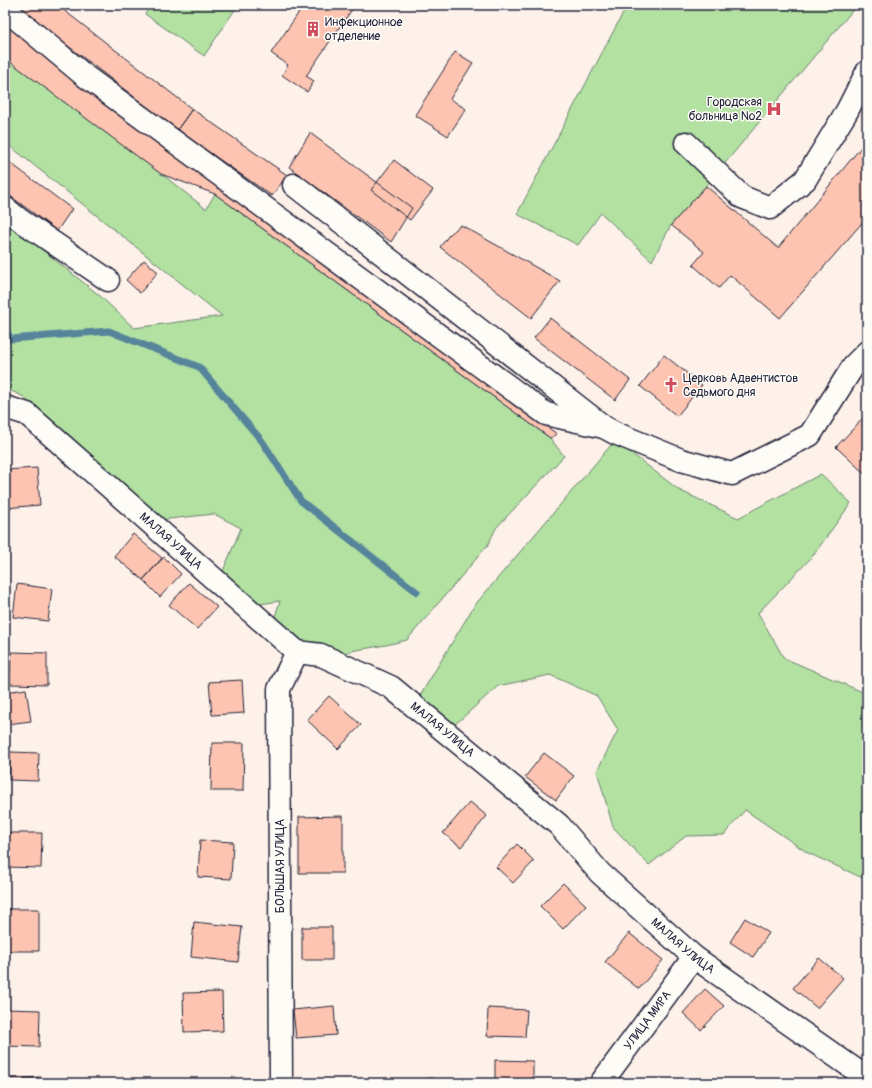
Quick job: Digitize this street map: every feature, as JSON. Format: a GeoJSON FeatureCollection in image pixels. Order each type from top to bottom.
{"type":"FeatureCollection","features":[{"type":"Feature","properties":{"kind":"street"},"geometry":{"type":"LineString","coordinates":[[5,9],[85,76],[546,414],[604,427]]}},
{"type":"Feature","properties":{"kind":"street"},"geometry":{"type":"LineString","coordinates":[[686,143],[742,197],[770,208],[805,180],[847,111],[867,72]]}},
{"type":"Feature","properties":{"kind":"street"},"geometry":{"type":"LineString","coordinates":[[294,185],[604,427],[681,460],[732,474],[810,436],[854,365],[867,352]]}},
{"type":"Feature","properties":{"kind":"street"},"geometry":{"type":"LineString","coordinates":[[5,208],[20,220],[108,280]]}},
{"type":"Feature","properties":{"kind":"street","name":"МАЛАЯ УЛИЦА"},"geometry":{"type":"LineString","coordinates":[[5,407],[27,414],[297,652],[320,654],[391,687],[559,825],[600,873],[694,957],[867,1078]]}},
{"type":"Feature","properties":{"kind":"street","name":"БОЛЬШАЯ УЛИЦА"},"geometry":{"type":"LineString","coordinates":[[281,1083],[279,689],[297,652]]}},
{"type":"Feature","properties":{"kind":"street","name":"УЛИЦА МИРА"},"geometry":{"type":"LineString","coordinates":[[601,1083],[694,957]]}},
{"type":"Feature","properties":{"kind":"green space"},"geometry":{"type":"Polygon","coordinates":[[[151,5],[238,5],[204,56],[145,14],[151,5]]]}},
{"type":"Feature","properties":{"kind":"green space"},"geometry":{"type":"Polygon","coordinates":[[[630,5],[857,5],[706,186],[671,225],[652,261],[601,213],[578,245],[517,214],[622,15],[630,5]]]}},
{"type":"Feature","properties":{"kind":"green space"},"geometry":{"type":"Polygon","coordinates":[[[5,50],[206,209],[215,194],[550,438],[564,456],[496,528],[488,545],[407,640],[338,655],[309,648],[271,628],[280,601],[260,604],[223,571],[241,528],[214,514],[160,520],[50,427],[24,397],[5,388],[5,220],[99,295],[134,328],[222,316],[5,142],[5,50]]]}},
{"type":"Feature","properties":{"kind":"green space"},"geometry":{"type":"Polygon","coordinates":[[[611,445],[622,446],[679,490],[738,518],[821,474],[851,503],[812,557],[758,613],[784,658],[867,694],[867,880],[808,853],[745,810],[724,835],[686,836],[649,865],[613,827],[597,771],[618,730],[597,696],[550,675],[498,686],[452,727],[418,699],[474,606],[611,445]]]}},
{"type":"Feature","properties":{"kind":"building"},"geometry":{"type":"Polygon","coordinates":[[[15,5],[57,5],[192,109],[177,130],[15,5]]]}},
{"type":"Feature","properties":{"kind":"building","name":"Инфекционное отделение"},"geometry":{"type":"Polygon","coordinates":[[[304,5],[355,5],[306,76],[314,81],[307,92],[282,75],[288,65],[271,53],[304,5]]]}},
{"type":"Feature","properties":{"kind":"building"},"geometry":{"type":"Polygon","coordinates":[[[5,22],[29,43],[175,155],[557,434],[550,438],[215,194],[161,174],[13,64],[5,57],[5,22]]]}},
{"type":"Feature","properties":{"kind":"building"},"geometry":{"type":"Polygon","coordinates":[[[455,52],[473,63],[450,99],[466,109],[448,136],[415,115],[455,52]]]}},
{"type":"Feature","properties":{"kind":"building"},"geometry":{"type":"Polygon","coordinates":[[[192,109],[287,175],[272,196],[177,130],[192,109]]]}},
{"type":"Feature","properties":{"kind":"building"},"geometry":{"type":"Polygon","coordinates":[[[310,133],[412,208],[391,242],[289,167],[310,133]]]}},
{"type":"Feature","properties":{"kind":"building"},"geometry":{"type":"Polygon","coordinates":[[[867,140],[867,217],[780,318],[730,275],[719,288],[693,265],[704,252],[671,225],[706,186],[778,248],[867,140]]]}},
{"type":"Feature","properties":{"kind":"building"},"geometry":{"type":"Polygon","coordinates":[[[5,159],[72,209],[57,231],[5,192],[5,159]]]}},
{"type":"Feature","properties":{"kind":"building"},"geometry":{"type":"Polygon","coordinates":[[[394,160],[433,190],[410,220],[371,190],[394,160]]]}},
{"type":"Feature","properties":{"kind":"building"},"geometry":{"type":"Polygon","coordinates":[[[461,225],[560,281],[531,318],[440,247],[449,235],[461,225]]]}},
{"type":"Feature","properties":{"kind":"building"},"geometry":{"type":"Polygon","coordinates":[[[144,260],[158,272],[140,293],[126,280],[144,260]]]}},
{"type":"Feature","properties":{"kind":"building"},"geometry":{"type":"Polygon","coordinates":[[[550,318],[630,380],[615,400],[534,338],[550,318]]]}},
{"type":"Feature","properties":{"kind":"building","name":"Церковь Адвентистов Седьмого дня"},"geometry":{"type":"Polygon","coordinates":[[[664,355],[702,385],[677,416],[640,386],[664,355]]]}},
{"type":"Feature","properties":{"kind":"building"},"geometry":{"type":"Polygon","coordinates":[[[867,414],[867,471],[865,474],[836,447],[867,414]]]}},
{"type":"Feature","properties":{"kind":"building"},"geometry":{"type":"Polygon","coordinates":[[[37,468],[40,505],[5,508],[5,470],[37,468]]]}},
{"type":"Feature","properties":{"kind":"building"},"geometry":{"type":"Polygon","coordinates":[[[133,534],[162,558],[143,580],[114,556],[133,534]]]}},
{"type":"Feature","properties":{"kind":"building"},"geometry":{"type":"Polygon","coordinates":[[[164,557],[181,574],[160,597],[143,580],[164,557]]]}},
{"type":"Feature","properties":{"kind":"building"},"geometry":{"type":"Polygon","coordinates":[[[189,583],[217,607],[197,629],[169,605],[189,583]]]}},
{"type":"Feature","properties":{"kind":"building"},"geometry":{"type":"Polygon","coordinates":[[[17,584],[52,589],[48,621],[13,617],[17,584]]]}},
{"type":"Feature","properties":{"kind":"building"},"geometry":{"type":"Polygon","coordinates":[[[11,652],[47,653],[47,685],[10,684],[11,652]]]}},
{"type":"Feature","properties":{"kind":"building"},"geometry":{"type":"Polygon","coordinates":[[[242,680],[244,713],[212,715],[209,682],[242,680]]]}},
{"type":"Feature","properties":{"kind":"building"},"geometry":{"type":"Polygon","coordinates":[[[26,689],[31,721],[7,724],[5,692],[26,689]]]}},
{"type":"Feature","properties":{"kind":"building"},"geometry":{"type":"Polygon","coordinates":[[[329,696],[361,725],[338,749],[307,720],[329,696]]]}},
{"type":"Feature","properties":{"kind":"building"},"geometry":{"type":"Polygon","coordinates":[[[212,743],[244,743],[243,791],[211,791],[212,743]]]}},
{"type":"Feature","properties":{"kind":"building"},"geometry":{"type":"Polygon","coordinates":[[[10,752],[39,753],[38,781],[9,780],[10,752]]]}},
{"type":"Feature","properties":{"kind":"building"},"geometry":{"type":"Polygon","coordinates":[[[544,753],[574,776],[556,800],[525,777],[544,753]]]}},
{"type":"Feature","properties":{"kind":"building"},"geometry":{"type":"Polygon","coordinates":[[[470,802],[487,816],[461,847],[443,833],[470,802]]]}},
{"type":"Feature","properties":{"kind":"building"},"geometry":{"type":"Polygon","coordinates":[[[343,816],[343,873],[299,873],[299,817],[343,816]]]}},
{"type":"Feature","properties":{"kind":"building"},"geometry":{"type":"Polygon","coordinates":[[[6,833],[42,833],[41,868],[5,867],[6,833]]]}},
{"type":"Feature","properties":{"kind":"building"},"geometry":{"type":"Polygon","coordinates":[[[200,840],[233,842],[231,879],[198,877],[200,840]]]}},
{"type":"Feature","properties":{"kind":"building"},"geometry":{"type":"Polygon","coordinates":[[[517,844],[534,861],[513,883],[496,867],[517,844]]]}},
{"type":"Feature","properties":{"kind":"building"},"geometry":{"type":"Polygon","coordinates":[[[563,883],[586,905],[563,929],[540,906],[563,883]]]}},
{"type":"Feature","properties":{"kind":"building"},"geometry":{"type":"Polygon","coordinates":[[[5,909],[39,909],[39,951],[5,951],[5,909]]]}},
{"type":"Feature","properties":{"kind":"building"},"geometry":{"type":"Polygon","coordinates":[[[745,918],[769,933],[753,957],[730,942],[745,918]]]}},
{"type":"Feature","properties":{"kind":"building"},"geometry":{"type":"Polygon","coordinates":[[[194,922],[242,927],[238,962],[191,957],[194,922]]]}},
{"type":"Feature","properties":{"kind":"building"},"geometry":{"type":"Polygon","coordinates":[[[302,927],[332,927],[332,960],[302,960],[302,927]]]}},
{"type":"Feature","properties":{"kind":"building"},"geometry":{"type":"Polygon","coordinates":[[[629,933],[663,960],[639,989],[605,962],[629,933]]]}},
{"type":"Feature","properties":{"kind":"building"},"geometry":{"type":"Polygon","coordinates":[[[819,958],[843,978],[817,1008],[793,988],[819,958]]]}},
{"type":"Feature","properties":{"kind":"building"},"geometry":{"type":"Polygon","coordinates":[[[705,989],[724,1006],[701,1030],[683,1013],[705,989]]]}},
{"type":"Feature","properties":{"kind":"building"},"geometry":{"type":"Polygon","coordinates":[[[222,992],[223,1031],[184,1032],[183,993],[222,992]]]}},
{"type":"Feature","properties":{"kind":"building"},"geometry":{"type":"Polygon","coordinates":[[[334,1006],[336,1035],[296,1038],[293,1010],[334,1006]]]}},
{"type":"Feature","properties":{"kind":"building"},"geometry":{"type":"Polygon","coordinates":[[[488,1008],[527,1010],[525,1037],[487,1036],[488,1008]]]}},
{"type":"Feature","properties":{"kind":"building"},"geometry":{"type":"Polygon","coordinates":[[[5,1009],[40,1010],[39,1047],[5,1046],[5,1009]]]}},
{"type":"Feature","properties":{"kind":"building"},"geometry":{"type":"Polygon","coordinates":[[[495,1060],[533,1061],[533,1083],[495,1083],[495,1060]]]}},
{"type":"Feature","properties":{"kind":"building"},"geometry":{"type":"Polygon","coordinates":[[[42,1077],[42,1083],[5,1083],[5,1079],[42,1077]]]}},
{"type":"Feature","properties":{"kind":"building"},"geometry":{"type":"Polygon","coordinates":[[[433,1078],[433,1083],[410,1083],[410,1081],[433,1078]]]}},
{"type":"Feature","properties":{"kind":"building"},"geometry":{"type":"Polygon","coordinates":[[[683,1080],[683,1083],[648,1083],[648,1081],[683,1080]]]}},
{"type":"Feature","properties":{"kind":"building"},"geometry":{"type":"Polygon","coordinates":[[[301,1082],[332,1083],[301,1083],[301,1082]]]}},
{"type":"Feature","properties":{"kind":"waterway"},"geometry":{"type":"LineString","coordinates":[[5,329],[11,339],[109,331],[199,367],[262,441],[301,501],[417,592]]}},
{"type":"Feature","properties":{"kind":"place","name":"Инфекционное отделение"},"geometry":{"type":"Point","coordinates":[313,29]}},
{"type":"Feature","properties":{"kind":"place","name":"Городская больница №2"},"geometry":{"type":"Point","coordinates":[774,109]}},
{"type":"Feature","properties":{"kind":"place","name":"Церковь Адвентистов Седьмого дня"},"geometry":{"type":"Point","coordinates":[671,385]}}]}
